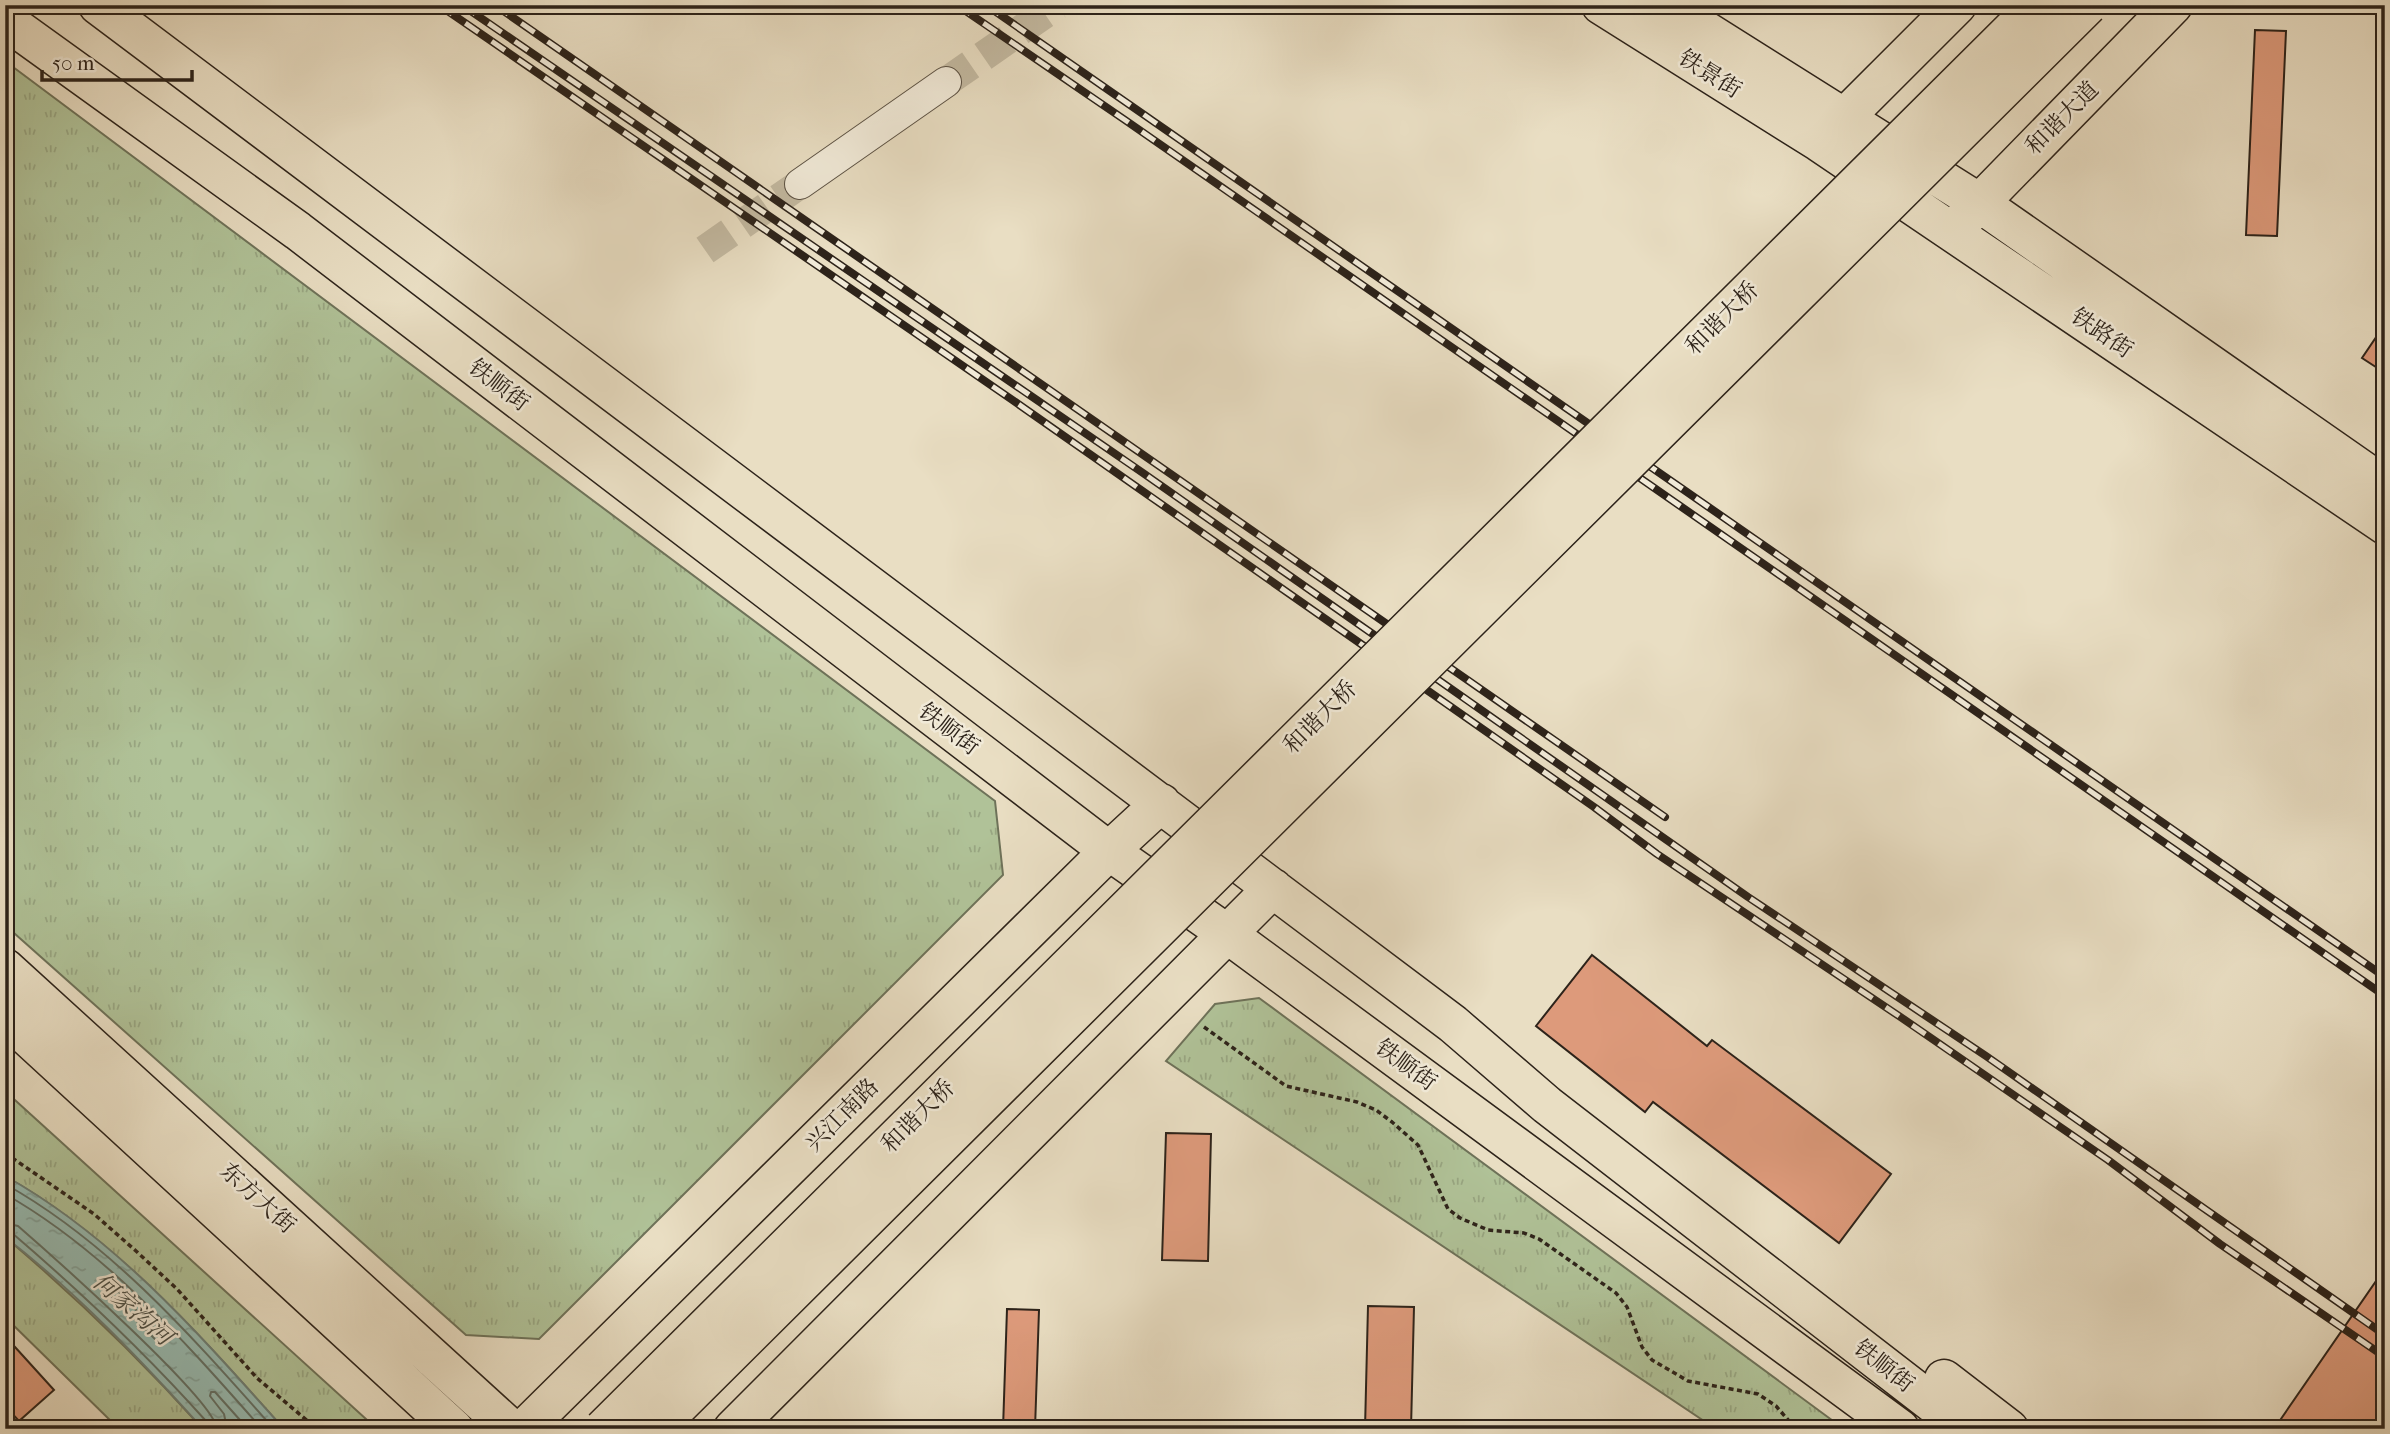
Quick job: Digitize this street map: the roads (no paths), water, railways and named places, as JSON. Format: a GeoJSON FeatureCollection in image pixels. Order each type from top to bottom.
{"type":"FeatureCollection","features":[{"type":"Feature","properties":{"kind":"main road","name":"铁顺街"},"geometry":{"type":"LineString","coordinates":[[98,5],[1453,1024],[1546,1105],[1966,1429]]}},
{"type":"Feature","properties":{"kind":"main road","name":"铁景街"},"geometry":{"type":"LineString","coordinates":[[1601,5],[1832,130]]}},
{"type":"Feature","properties":{"kind":"main road","name":"铁景街"},"geometry":{"type":"LineString","coordinates":[[1665,5],[1832,130]]}},
{"type":"Feature","properties":{"kind":"main road"},"geometry":{"type":"LineString","coordinates":[[1832,130],[1957,5]]}},
{"type":"Feature","properties":{"kind":"main road","name":"和谐大桥"},"geometry":{"type":"LineString","coordinates":[[603,1429],[2037,5]]}},
{"type":"Feature","properties":{"kind":"main road","name":"和谐大桥"},"geometry":{"type":"LineString","coordinates":[[655,1429],[2088,5]]}},
{"type":"Feature","properties":{"kind":"main road","name":"和谐大道"},"geometry":{"type":"LineString","coordinates":[[1952,231],[2173,5]]}},
{"type":"Feature","properties":{"kind":"main road","name":"铁顺街"},"geometry":{"type":"LineString","coordinates":[[5,20],[298,231],[1109,851],[1226,933],[1900,1429]]}},
{"type":"Feature","properties":{"kind":"main road","name":"铁路街"},"geometry":{"type":"LineString","coordinates":[[1832,130],[1978,202],[2385,486]]}},
{"type":"Feature","properties":{"kind":"main road","name":"铁路街"},"geometry":{"type":"LineString","coordinates":[[1832,130],[1952,231],[2385,525]]}},
{"type":"Feature","properties":{"kind":"main road","name":"兴江南路"},"geometry":{"type":"LineString","coordinates":[[524,1429],[1109,851],[1161,803]]}},
{"type":"Feature","properties":{"kind":"main road"},"geometry":{"type":"LineString","coordinates":[[733,1429],[1273,888]]}},
{"type":"Feature","properties":{"kind":"main road","name":"东方大街"},"geometry":{"type":"LineString","coordinates":[[5,968],[511,1429]]}},
{"type":"Feature","properties":{"kind":"main road","name":"东方大街"},"geometry":{"type":"LineString","coordinates":[[5,1016],[454,1429]]}},
{"type":"Feature","properties":{"kind":"main road"},"geometry":{"type":"LineString","coordinates":[[1453,1024],[1669,1173],[2009,1429]]}},
{"type":"Feature","properties":{"kind":"lane"},"geometry":{"type":"LineString","coordinates":[[800,184],[946,82]]}},
{"type":"Feature","properties":{"kind":"water","name":"何家沟河"},"geometry":{"type":"Polygon","coordinates":[[[5,1176],[83,1228],[119,1258],[188,1324],[284,1429],[203,1429],[108,1328],[58,1281],[5,1237],[5,1176]]]}},
{"type":"Feature","properties":{"kind":"tunnel"},"geometry":{"type":"LineString","coordinates":[[946,82],[1057,5]]}},
{"type":"Feature","properties":{"kind":"tunnel"},"geometry":{"type":"LineString","coordinates":[[705,250],[800,184]]}},
{"type":"Feature","properties":{"kind":"railway"},"geometry":{"type":"LineString","coordinates":[[439,5],[1011,399],[1594,807],[1657,854],[2108,1160],[2220,1244],[2385,1357]]}},
{"type":"Feature","properties":{"kind":"railway"},"geometry":{"type":"LineString","coordinates":[[462,5],[1143,473],[1748,897],[1986,1056],[2385,1335]]}},
{"type":"Feature","properties":{"kind":"railway"},"geometry":{"type":"LineString","coordinates":[[495,5],[1665,817]]}},
{"type":"Feature","properties":{"kind":"railway"},"geometry":{"type":"LineString","coordinates":[[957,5],[2385,996]]}},
{"type":"Feature","properties":{"kind":"railway"},"geometry":{"type":"LineString","coordinates":[[986,5],[2385,977]]}}]}
